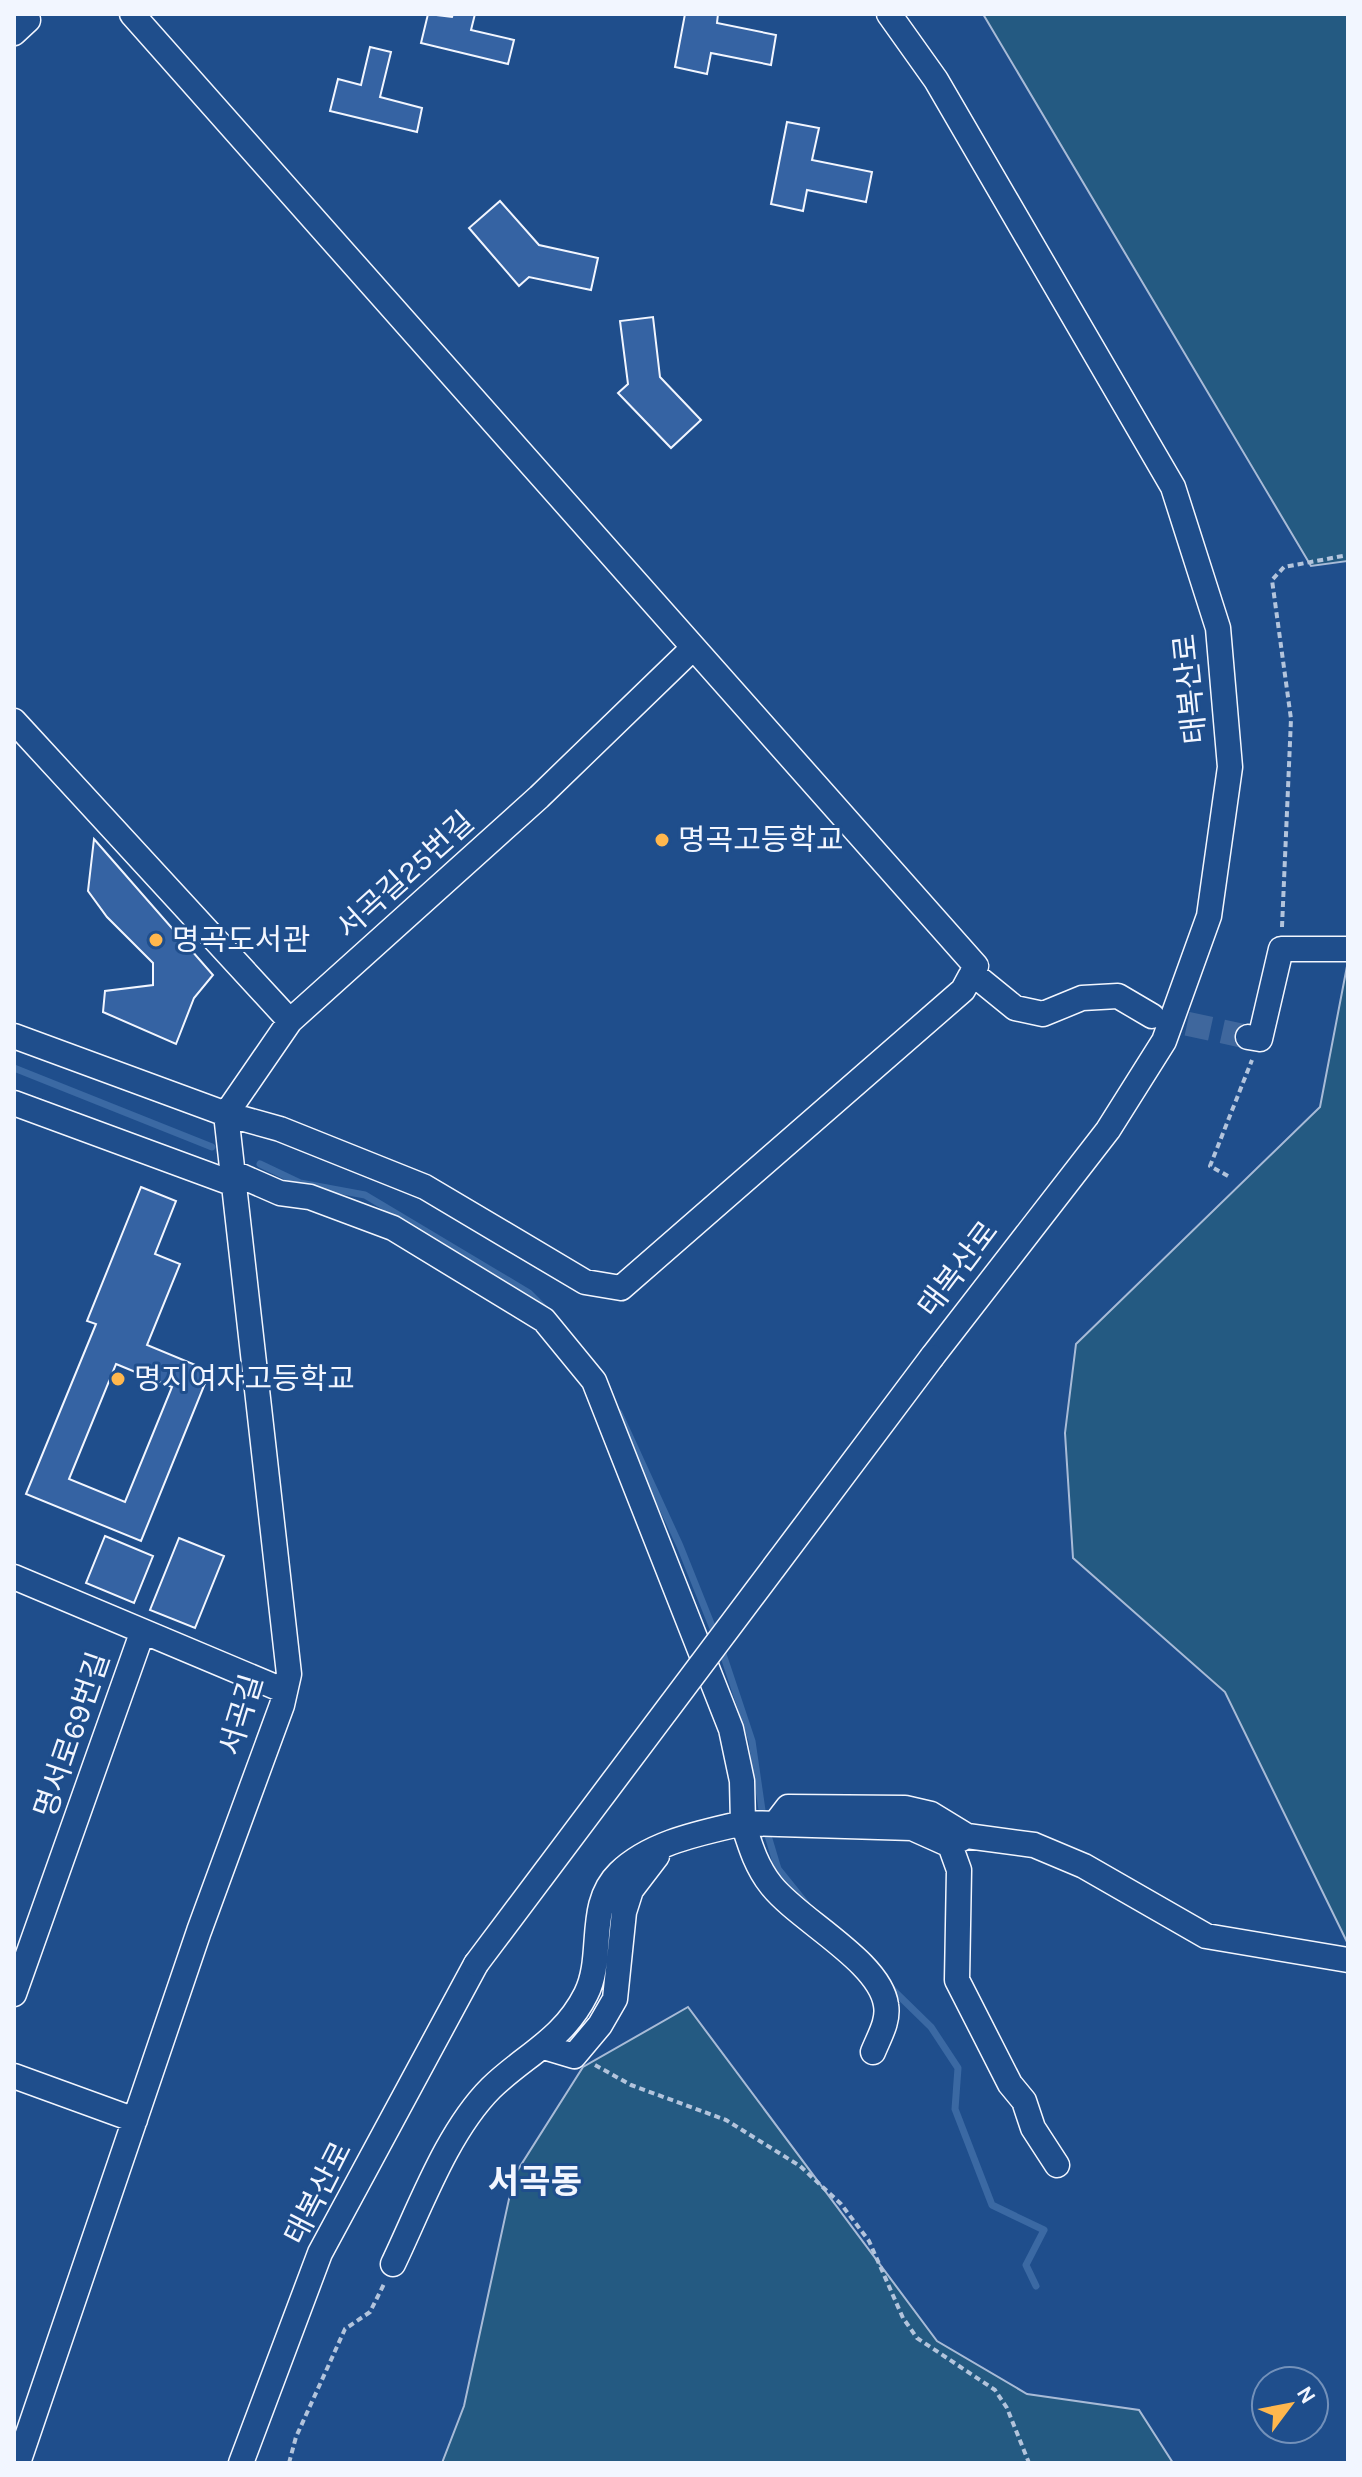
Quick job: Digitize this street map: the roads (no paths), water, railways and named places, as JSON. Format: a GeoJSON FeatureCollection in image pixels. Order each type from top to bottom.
{"type":"FeatureCollection","features":[{"type":"Feature","properties":{"kind":"street"},"geometry":{"type":"LineString","coordinates":[[14,1036],[226,1114],[280,1129],[425,1187],[585,1282],[621,1288],[963,990],[976,966],[132,14]]}},
{"type":"Feature","properties":{"kind":"street","name":"태복산로"},"geometry":{"type":"LineString","coordinates":[[241,2463],[320,2253],[476,1964],[1011,1250],[1108,1130],[1164,1041],[1209,916],[1230,767],[1218,628],[1173,487],[936,80],[889,14]]}},
{"type":"Feature","properties":{"kind":"street","name":"서곡길25번길"},"geometry":{"type":"LineString","coordinates":[[226,1114],[290,1021],[539,797],[693,648]]}},
{"type":"Feature","properties":{"kind":"street"},"geometry":{"type":"LineString","coordinates":[[14,721],[290,1021]]}},
{"type":"Feature","properties":{"kind":"street"},"geometry":{"type":"LineString","coordinates":[[1254,1038],[1281,949],[1348,949]]}},
{"type":"Feature","properties":{"kind":"street"},"geometry":{"type":"LineString","coordinates":[[972,973],[1015,1008],[1043,1014],[1082,998],[1118,996],[1152,1016]]}},
{"type":"Feature","properties":{"kind":"street"},"geometry":{"type":"LineString","coordinates":[[14,1103],[280,1193],[310,1197],[393,1228],[544,1320],[594,1381],[731,1729],[742,1781],[743,1823],[756,1862],[773,1888],[864,1968],[886,2002],[887,2018],[873,2052]]}},
{"type":"Feature","properties":{"kind":"street"},"geometry":{"type":"LineString","coordinates":[[226,1114],[233,1178]]}},
{"type":"Feature","properties":{"kind":"street","name":"서곡길"},"geometry":{"type":"LineString","coordinates":[[18,2463],[289,1674],[233,1178]]}},
{"type":"Feature","properties":{"kind":"street","name":"명서로69번길"},"geometry":{"type":"LineString","coordinates":[[14,1577],[285,1691]]}},
{"type":"Feature","properties":{"kind":"street","name":"명서로69번길"},"geometry":{"type":"LineString","coordinates":[[14,1994],[142,1633]]}},
{"type":"Feature","properties":{"kind":"street"},"geometry":{"type":"LineString","coordinates":[[393,2264],[449,2146],[490,2089],[556,2038],[587,1993],[596,1957],[600,1906],[609,1885],[621,1871],[666,1845],[743,1823],[775,1824],[788,1807],[905,1808],[931,1814],[958,1840],[1034,1845],[1084,1866],[1206,1936],[1348,1960]]}},
{"type":"Feature","properties":{"kind":"street"},"geometry":{"type":"LineString","coordinates":[[958,1840],[957,1980],[1004,2073],[1024,2101],[1033,2128],[1057,2165]]}},
{"type":"Feature","properties":{"kind":"street"},"geometry":{"type":"LineString","coordinates":[[544,2047],[574,2056],[600,2025],[615,1999],[624,1912],[631,1890],[666,1845]]}},
{"type":"Feature","properties":{"kind":"street"},"geometry":{"type":"LineString","coordinates":[[14,2076],[135,2120]]}},
{"type":"Feature","properties":{"kind":"waterway"},"geometry":{"type":"LineString","coordinates":[[14,1068],[212,1147]]}},
{"type":"Feature","properties":{"kind":"waterway"},"geometry":{"type":"LineString","coordinates":[[260,1164],[300,1183],[365,1195],[529,1293],[545,1309]]}},
{"type":"Feature","properties":{"kind":"waterway"},"geometry":{"type":"LineString","coordinates":[[619,1413],[680,1546],[716,1636]]}},
{"type":"Feature","properties":{"kind":"waterway"},"geometry":{"type":"LineString","coordinates":[[721,1648],[752,1741],[763,1817]]}},
{"type":"Feature","properties":{"kind":"waterway"},"geometry":{"type":"LineString","coordinates":[[766,1829],[778,1869],[807,1905]]}},
{"type":"Feature","properties":{"kind":"waterway"},"geometry":{"type":"LineString","coordinates":[[890,1987],[931,2027],[958,2068],[955,2109],[992,2205],[1044,2230],[1026,2265],[1036,2286]]}},
{"type":"Feature","properties":{"kind":"tunnel"},"geometry":{"type":"LineString","coordinates":[[1152,1016],[1248,1037]]}},
{"type":"Feature","properties":{"kind":"place","name":"명곡고등학교"},"geometry":{"type":"Point","coordinates":[662,840]}},
{"type":"Feature","properties":{"kind":"place","name":"명곡도서관"},"geometry":{"type":"Point","coordinates":[156,940]}},
{"type":"Feature","properties":{"kind":"place","name":"명지여자고등학교"},"geometry":{"type":"Point","coordinates":[118,1379]}},
{"type":"Feature","properties":{"kind":"district","name":"서곡동"},"geometry":{"type":"Point","coordinates":[535,2182]}}]}
